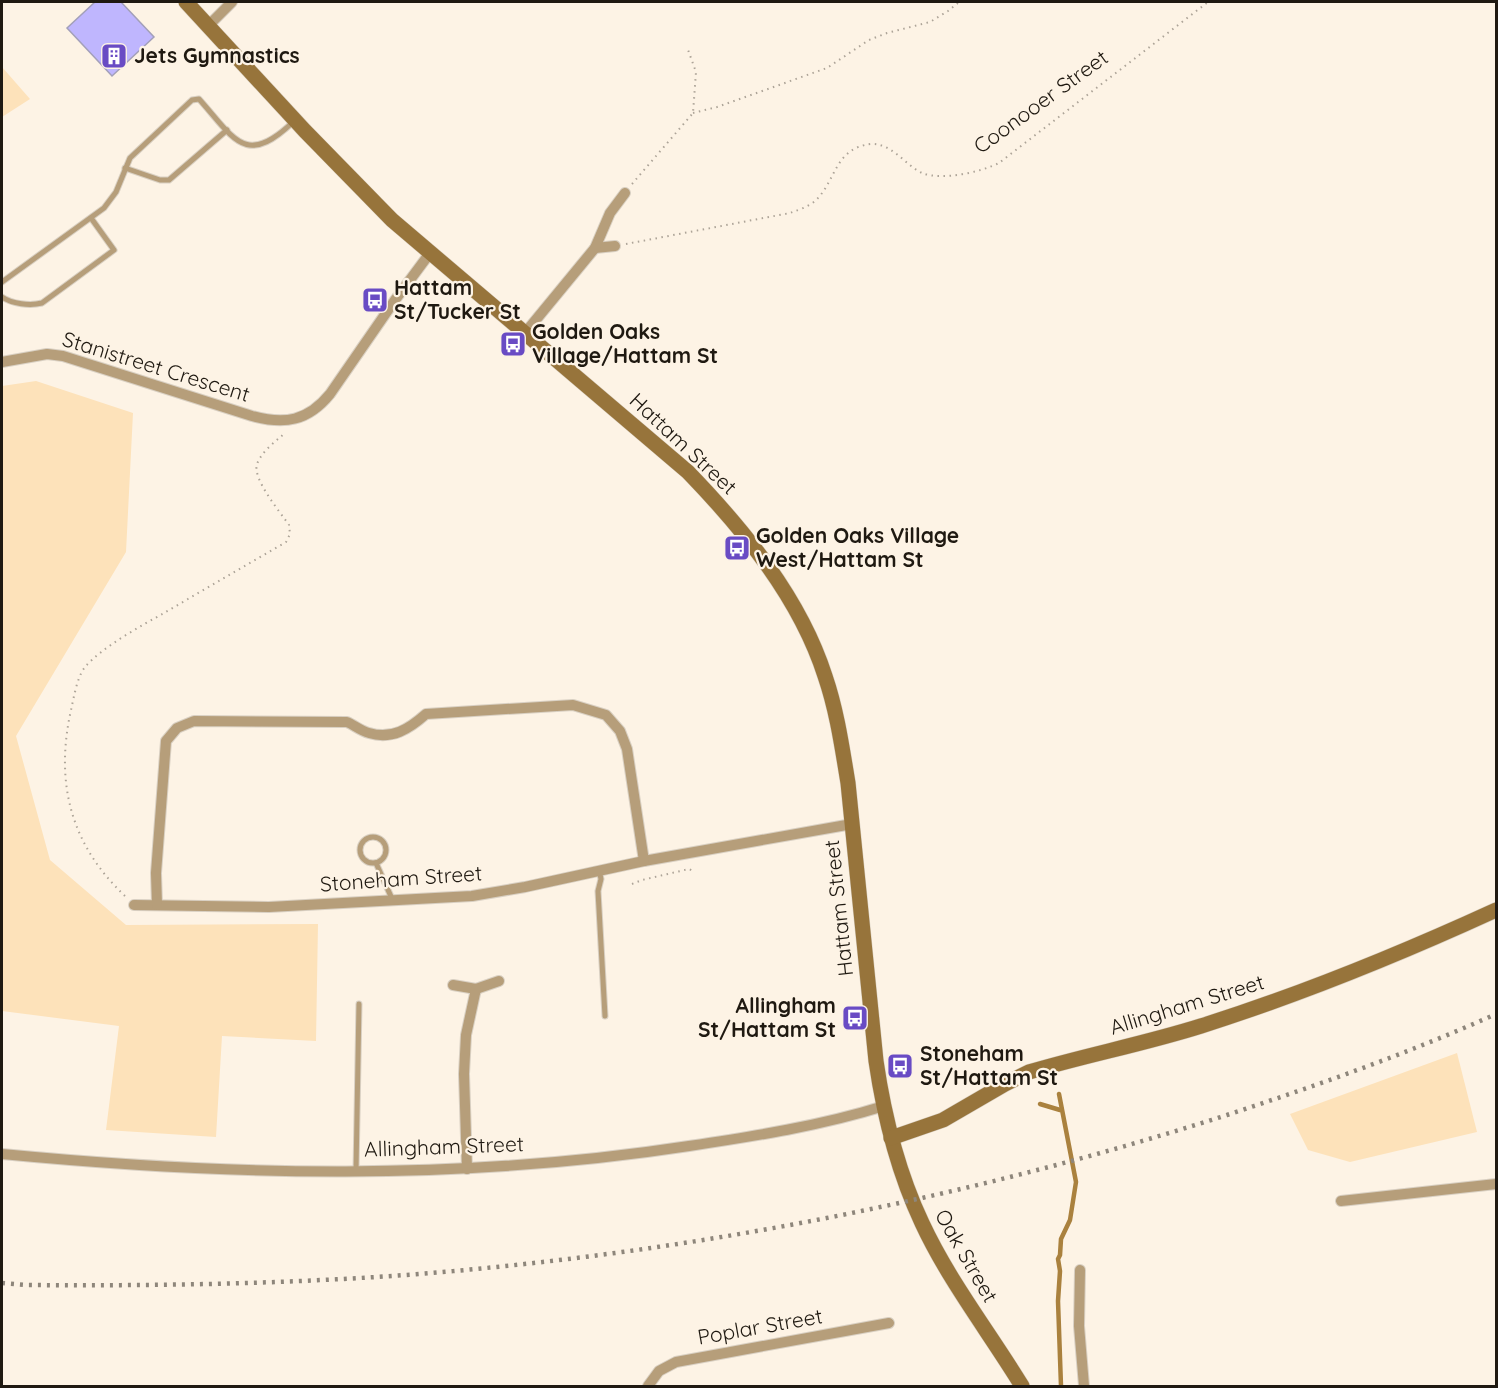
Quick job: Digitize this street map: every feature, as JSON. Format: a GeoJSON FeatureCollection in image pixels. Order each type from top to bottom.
{"type":"FeatureCollection","features":[{"type":"Feature","properties":{"kind":"main road","name":"Hattam Street"},"geometry":{"type":"LineString","coordinates":[[186,2],[370,199],[430,253],[688,472],[746,537],[780,586],[816,650],[832,696],[842,743],[876,1061],[891,1138]]}},
{"type":"Feature","properties":{"kind":"main road","name":"Allingham Street"},"geometry":{"type":"LineString","coordinates":[[891,1138],[943,1120],[1029,1072],[1231,1016],[1380,961],[1497,910]]}},
{"type":"Feature","properties":{"kind":"main road","name":"Oak Street"},"geometry":{"type":"LineString","coordinates":[[891,1138],[912,1201],[929,1238],[1022,1386]]}},
{"type":"Feature","properties":{"kind":"street"},"geometry":{"type":"LineString","coordinates":[[208,26],[232,2]]}},
{"type":"Feature","properties":{"kind":"street"},"geometry":{"type":"LineString","coordinates":[[525,333],[595,248],[610,213],[625,193]]}},
{"type":"Feature","properties":{"kind":"street"},"geometry":{"type":"LineString","coordinates":[[595,248],[615,246]]}},
{"type":"Feature","properties":{"kind":"street"},"geometry":{"type":"LineString","coordinates":[[297,418],[318,407],[330,394],[394,300],[430,253]]}},
{"type":"Feature","properties":{"kind":"street","name":"Stanistreet Crescent"},"geometry":{"type":"LineString","coordinates":[[2,362],[47,354],[63,356],[252,416],[271,421],[297,418]]}},
{"type":"Feature","properties":{"kind":"street"},"geometry":{"type":"LineString","coordinates":[[157,905],[156,873],[166,741],[177,728],[194,722],[339,721],[347,722],[367,733],[384,735],[409,728],[426,714],[573,705],[606,715],[620,731],[627,749],[644,861]]}},
{"type":"Feature","properties":{"kind":"street","name":"Stoneham Street"},"geometry":{"type":"LineString","coordinates":[[134,905],[269,906],[472,896],[644,861],[852,824]]}},
{"type":"Feature","properties":{"kind":"street"},"geometry":{"type":"LineString","coordinates":[[453,985],[476,989],[499,981]]}},
{"type":"Feature","properties":{"kind":"street"},"geometry":{"type":"LineString","coordinates":[[467,1169],[464,1074],[466,1035],[476,989]]}},
{"type":"Feature","properties":{"kind":"street","name":"Allingham Street"},"geometry":{"type":"LineString","coordinates":[[2,1154],[230,1171],[467,1169],[630,1155],[801,1128],[884,1106]]}},
{"type":"Feature","properties":{"kind":"street"},"geometry":{"type":"LineString","coordinates":[[1341,1201],[1497,1184]]}},
{"type":"Feature","properties":{"kind":"street"},"geometry":{"type":"LineString","coordinates":[[1080,1270],[1079,1326],[1084,1386]]}},
{"type":"Feature","properties":{"kind":"street","name":"Poplar Street"},"geometry":{"type":"LineString","coordinates":[[648,1386],[658,1371],[676,1362],[889,1323]]}},
{"type":"Feature","properties":{"kind":"lane"},"geometry":{"type":"LineString","coordinates":[[2,282],[111,201],[130,158],[194,99],[199,99],[240,142],[253,146],[274,138],[295,120]]}},
{"type":"Feature","properties":{"kind":"lane"},"geometry":{"type":"LineString","coordinates":[[125,168],[160,180],[168,180],[227,130]]}},
{"type":"Feature","properties":{"kind":"lane"},"geometry":{"type":"LineString","coordinates":[[2,297],[7,301],[33,305],[42,303],[114,250],[91,218]]}},
{"type":"Feature","properties":{"kind":"lane"},"geometry":{"type":"LineString","coordinates":[[371,837],[380,838],[386,845],[386,854],[376,863],[364,860],[360,853],[361,844],[371,837]]}},
{"type":"Feature","properties":{"kind":"lane"},"geometry":{"type":"LineString","coordinates":[[376,863],[393,901]]}},
{"type":"Feature","properties":{"kind":"lane"},"geometry":{"type":"LineString","coordinates":[[599,870],[601,879],[598,891],[605,1016]]}},
{"type":"Feature","properties":{"kind":"lane"},"geometry":{"type":"LineString","coordinates":[[356,1171],[359,1004]]}},
{"type":"Feature","properties":{"kind":"path"},"geometry":{"type":"LineString","coordinates":[[625,193],[693,113],[717,107],[827,68],[869,40],[930,21],[959,2]]}},
{"type":"Feature","properties":{"kind":"path","name":"Coonooer Street"},"geometry":{"type":"LineString","coordinates":[[615,246],[790,213],[805,208],[822,193],[844,156],[869,144],[889,148],[923,173],[936,176],[975,173],[989,168],[999,163],[1208,2]]}},
{"type":"Feature","properties":{"kind":"path"},"geometry":{"type":"LineString","coordinates":[[687,47],[696,72],[693,113]]}},
{"type":"Feature","properties":{"kind":"path"},"geometry":{"type":"LineString","coordinates":[[134,905],[110,882],[88,851],[72,815],[64,773],[65,737],[74,697],[84,669],[95,658],[138,628],[286,542],[290,534],[289,525],[258,479],[256,466],[268,448],[289,430],[297,418]]}},
{"type":"Feature","properties":{"kind":"path"},"geometry":{"type":"LineString","coordinates":[[632,884],[689,869],[695,872]]}},
{"type":"Feature","properties":{"kind":"shaded area"},"geometry":{"type":"Polygon","coordinates":[[[2,67],[30,99],[2,117],[2,67]]]}},
{"type":"Feature","properties":{"kind":"shaded area"},"geometry":{"type":"Polygon","coordinates":[[[36,381],[133,413],[126,552],[16,736],[50,860],[126,925],[318,924],[316,1041],[222,1036],[216,1137],[106,1130],[119,1026],[2,1011],[2,386],[36,381]]]}},
{"type":"Feature","properties":{"kind":"shaded area"},"geometry":{"type":"Polygon","coordinates":[[[1457,1053],[1477,1132],[1350,1162],[1308,1150],[1290,1114],[1457,1053]]]}},
{"type":"Feature","properties":{"kind":"building","name":"Jets Gymnastics"},"geometry":{"type":"Polygon","coordinates":[[[95,2],[121,2],[154,37],[112,76],[67,28],[95,2]]]}},
{"type":"Feature","properties":{"kind":"waterway"},"geometry":{"type":"LineString","coordinates":[[1059,1094],[1076,1182],[1070,1220],[1061,1239],[1058,1259],[1061,1386]]}},
{"type":"Feature","properties":{"kind":"waterway"},"geometry":{"type":"LineString","coordinates":[[1040,1104],[1060,1110]]}},
{"type":"Feature","properties":{"kind":"railway"},"geometry":{"type":"LineString","coordinates":[[2,1283],[173,1285],[419,1274],[624,1252],[828,1218],[1029,1172],[1227,1115],[1397,1055],[1496,1014]]}},
{"type":"Feature","properties":{"kind":"place","name":"Jets Gymnastics"},"geometry":{"type":"Point","coordinates":[114,56]}},
{"type":"Feature","properties":{"kind":"place","name":"Hattam St/Tucker St"},"geometry":{"type":"Point","coordinates":[375,300]}},
{"type":"Feature","properties":{"kind":"place","name":"Golden Oaks Village/Hattam St"},"geometry":{"type":"Point","coordinates":[513,344]}},
{"type":"Feature","properties":{"kind":"place","name":"Golden Oaks Village West/Hattam St"},"geometry":{"type":"Point","coordinates":[737,548]}},
{"type":"Feature","properties":{"kind":"place","name":"Allingham St/Hattam St"},"geometry":{"type":"Point","coordinates":[855,1018]}},
{"type":"Feature","properties":{"kind":"place","name":"Stoneham St/Hattam St"},"geometry":{"type":"Point","coordinates":[900,1066]}}]}
